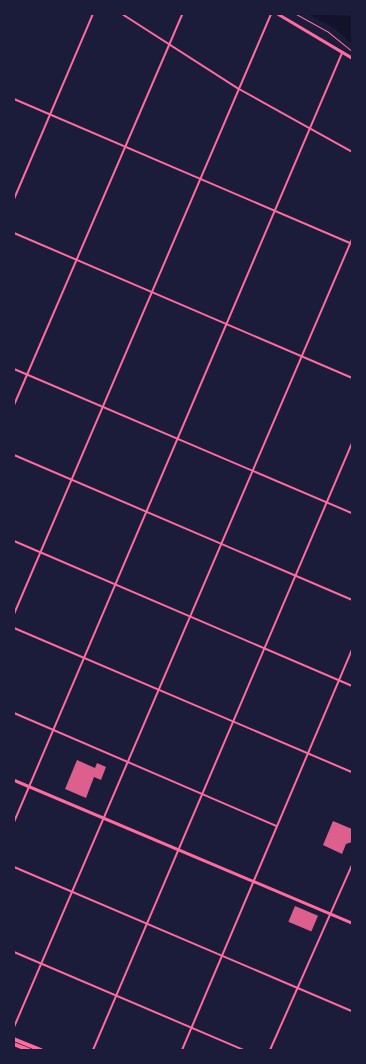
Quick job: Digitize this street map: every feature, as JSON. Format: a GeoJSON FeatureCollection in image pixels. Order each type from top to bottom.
{"type":"FeatureCollection","features":[{"type":"Feature","properties":{"kind":"highway"},"geometry":{"type":"LineString","coordinates":[[14,1039],[41,1050]]}},
{"type":"Feature","properties":{"kind":"highway"},"geometry":{"type":"LineString","coordinates":[[14,1044],[29,1050]]}},
{"type":"Feature","properties":{"kind":"street"},"geometry":{"type":"LineString","coordinates":[[14,199],[93,14]]}},
{"type":"Feature","properties":{"kind":"street"},"geometry":{"type":"LineString","coordinates":[[122,14],[239,89],[309,130],[352,152]]}},
{"type":"Feature","properties":{"kind":"street"},"geometry":{"type":"LineString","coordinates":[[14,405],[182,14]]}},
{"type":"Feature","properties":{"kind":"street"},"geometry":{"type":"LineString","coordinates":[[14,614],[271,14]]}},
{"type":"Feature","properties":{"kind":"street"},"geometry":{"type":"LineString","coordinates":[[278,14],[352,58]]}},
{"type":"Feature","properties":{"kind":"street"},"geometry":{"type":"LineString","coordinates":[[14,822],[114,584],[342,52]]}},
{"type":"Feature","properties":{"kind":"street"},"geometry":{"type":"LineString","coordinates":[[14,99],[351,243]]}},
{"type":"Feature","properties":{"kind":"street"},"geometry":{"type":"LineString","coordinates":[[14,234],[352,378]]}},
{"type":"Feature","properties":{"kind":"street"},"geometry":{"type":"LineString","coordinates":[[14,1027],[352,239]]}},
{"type":"Feature","properties":{"kind":"street"},"geometry":{"type":"LineString","coordinates":[[14,369],[352,513]]}},
{"type":"Feature","properties":{"kind":"street"},"geometry":{"type":"LineString","coordinates":[[93,1050],[352,444]]}},
{"type":"Feature","properties":{"kind":"street"},"geometry":{"type":"LineString","coordinates":[[14,455],[352,600]]}},
{"type":"Feature","properties":{"kind":"street"},"geometry":{"type":"LineString","coordinates":[[14,541],[352,686]]}},
{"type":"Feature","properties":{"kind":"street"},"geometry":{"type":"LineString","coordinates":[[14,628],[352,772]]}},
{"type":"Feature","properties":{"kind":"street"},"geometry":{"type":"LineString","coordinates":[[182,1050],[352,650]]}},
{"type":"Feature","properties":{"kind":"street"},"geometry":{"type":"LineString","coordinates":[[14,713],[277,826]]}},
{"type":"Feature","properties":{"kind":"street"},"geometry":{"type":"LineString","coordinates":[[14,780],[352,923]]}},
{"type":"Feature","properties":{"kind":"street"},"geometry":{"type":"LineString","coordinates":[[270,1050],[329,913],[352,865]]}},
{"type":"Feature","properties":{"kind":"street"},"geometry":{"type":"LineString","coordinates":[[14,867],[222,956],[297,986],[352,1011]]}},
{"type":"Feature","properties":{"kind":"street"},"geometry":{"type":"LineString","coordinates":[[14,952],[244,1050]]}},
{"type":"Feature","properties":{"kind":"path"},"geometry":{"type":"LineString","coordinates":[[296,14],[327,31],[352,51]]}},
{"type":"Feature","properties":{"kind":"shaded area"},"geometry":{"type":"Polygon","coordinates":[[[308,14],[352,16],[352,44],[334,28],[308,14]]]}},
{"type":"Feature","properties":{"kind":"building"},"geometry":{"type":"Polygon","coordinates":[[[77,760],[95,768],[97,763],[106,767],[101,780],[94,777],[86,798],[65,789],[77,760]]]}},
{"type":"Feature","properties":{"kind":"building"},"geometry":{"type":"Polygon","coordinates":[[[333,821],[352,829],[352,842],[346,844],[342,854],[323,845],[333,821]]]}},
{"type":"Feature","properties":{"kind":"building"},"geometry":{"type":"Polygon","coordinates":[[[295,906],[318,916],[311,931],[288,922],[295,906]]]}}]}
